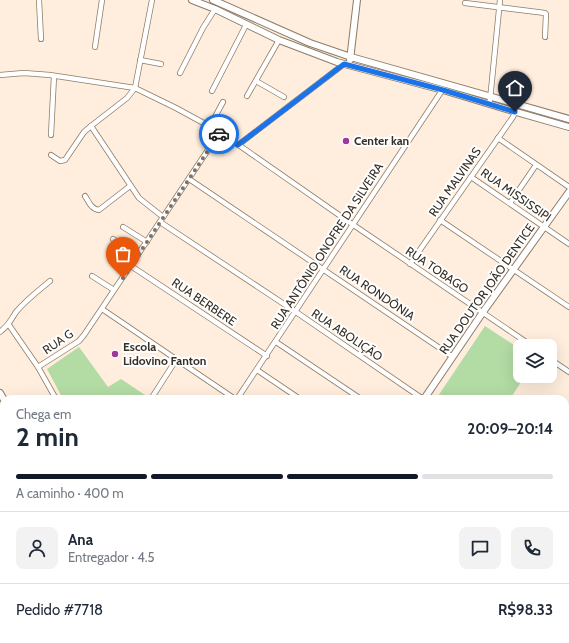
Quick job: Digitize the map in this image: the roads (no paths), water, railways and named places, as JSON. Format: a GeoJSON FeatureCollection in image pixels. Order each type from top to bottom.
{"type":"FeatureCollection","features":[{"type":"Feature","properties":{"kind":"main road"},"geometry":{"type":"LineString","coordinates":[[192,0],[215,9],[279,40],[346,65],[507,101],[569,119]]}},
{"type":"Feature","properties":{"kind":"main road"},"geometry":{"type":"LineString","coordinates":[[213,0],[222,2],[310,43],[444,87],[489,104],[569,126]]}},
{"type":"Feature","properties":{"kind":"main road"},"geometry":{"type":"LineString","coordinates":[[346,65],[351,57],[357,0]]}},
{"type":"Feature","properties":{"kind":"main road"},"geometry":{"type":"LineString","coordinates":[[506,109],[507,101]]}},
{"type":"Feature","properties":{"kind":"main road"},"geometry":{"type":"LineString","coordinates":[[532,116],[533,109]]}},
{"type":"Feature","properties":{"kind":"main road","name":"RUA DOUTOR JOÃO DENTICE"},"geometry":{"type":"LineString","coordinates":[[427,395],[513,269],[569,192]]}},
{"type":"Feature","properties":{"kind":"street"},"geometry":{"type":"LineString","coordinates":[[39,0],[41,38]]}},
{"type":"Feature","properties":{"kind":"street"},"geometry":{"type":"LineString","coordinates":[[95,47],[102,0]]}},
{"type":"Feature","properties":{"kind":"street"},"geometry":{"type":"LineString","coordinates":[[51,155],[60,161],[65,160],[84,132],[128,98],[135,88],[152,0]]}},
{"type":"Feature","properties":{"kind":"street"},"geometry":{"type":"LineString","coordinates":[[489,104],[500,0]]}},
{"type":"Feature","properties":{"kind":"street"},"geometry":{"type":"LineString","coordinates":[[465,3],[545,13],[545,37]]}},
{"type":"Feature","properties":{"kind":"street"},"geometry":{"type":"LineString","coordinates":[[180,73],[203,28],[215,9]]}},
{"type":"Feature","properties":{"kind":"street"},"geometry":{"type":"LineString","coordinates":[[212,91],[246,25]]}},
{"type":"Feature","properties":{"kind":"street"},"geometry":{"type":"LineString","coordinates":[[247,96],[279,40]]}},
{"type":"Feature","properties":{"kind":"street"},"geometry":{"type":"LineString","coordinates":[[140,60],[161,64]]}},
{"type":"Feature","properties":{"kind":"street"},"geometry":{"type":"LineString","coordinates":[[238,145],[346,65]]}},
{"type":"Feature","properties":{"kind":"street","name":"RUA TOBAGO"},"geometry":{"type":"LineString","coordinates":[[0,75],[24,73],[135,88],[176,108],[220,132],[410,264],[522,339]]}},
{"type":"Feature","properties":{"kind":"street"},"geometry":{"type":"LineString","coordinates":[[51,135],[54,76]]}},
{"type":"Feature","properties":{"kind":"street"},"geometry":{"type":"LineString","coordinates":[[256,81],[284,97]]}},
{"type":"Feature","properties":{"kind":"street","name":"RUA ANTÔNIO ONOFRE DA SILVEIRA"},"geometry":{"type":"LineString","coordinates":[[236,395],[267,356],[352,224],[444,87]]}},
{"type":"Feature","properties":{"kind":"street"},"geometry":{"type":"LineString","coordinates":[[210,126],[223,102]]}},
{"type":"Feature","properties":{"kind":"street","name":"RUA MALVINAS"},"geometry":{"type":"LineString","coordinates":[[410,264],[515,112]]}},
{"type":"Feature","properties":{"kind":"street"},"geometry":{"type":"LineString","coordinates":[[91,126],[139,198],[163,217]]}},
{"type":"Feature","properties":{"kind":"street","name":"RUA G"},"geometry":{"type":"LineString","coordinates":[[38,367],[79,341],[84,335],[220,132]]}},
{"type":"Feature","properties":{"kind":"street"},"geometry":{"type":"LineString","coordinates":[[498,138],[569,187]]}},
{"type":"Feature","properties":{"kind":"street"},"geometry":{"type":"LineString","coordinates":[[510,203],[536,165]]}},
{"type":"Feature","properties":{"kind":"street","name":"RUA MISSISSIPI"},"geometry":{"type":"LineString","coordinates":[[471,177],[569,244]]}},
{"type":"Feature","properties":{"kind":"street","name":"RUA RONDÔNIA"},"geometry":{"type":"LineString","coordinates":[[189,179],[453,357]]}},
{"type":"Feature","properties":{"kind":"street"},"geometry":{"type":"LineString","coordinates":[[85,196],[92,207],[99,210],[130,186]]}},
{"type":"Feature","properties":{"kind":"street"},"geometry":{"type":"LineString","coordinates":[[440,220],[569,307]]}},
{"type":"Feature","properties":{"kind":"street","name":"RUA ABOLIÇÃO"},"geometry":{"type":"LineString","coordinates":[[160,222],[418,395]]}},
{"type":"Feature","properties":{"kind":"street"},"geometry":{"type":"LineString","coordinates":[[123,227],[147,242]]}},
{"type":"Feature","properties":{"kind":"street"},"geometry":{"type":"LineString","coordinates":[[113,239],[138,255]]}},
{"type":"Feature","properties":{"kind":"street","name":"RUA BERBERE"},"geometry":{"type":"LineString","coordinates":[[131,266],[267,356]]}},
{"type":"Feature","properties":{"kind":"street"},"geometry":{"type":"LineString","coordinates":[[92,276],[114,290]]}},
{"type":"Feature","properties":{"kind":"street"},"geometry":{"type":"LineString","coordinates":[[0,332],[9,325],[16,312],[24,303],[50,281]]}},
{"type":"Feature","properties":{"kind":"street"},"geometry":{"type":"LineString","coordinates":[[102,309],[228,395]]}},
{"type":"Feature","properties":{"kind":"street"},"geometry":{"type":"LineString","coordinates":[[9,325],[38,367],[54,395]]}},
{"type":"Feature","properties":{"kind":"street"},"geometry":{"type":"LineString","coordinates":[[276,342],[355,395]]}},
{"type":"Feature","properties":{"kind":"street"},"geometry":{"type":"LineString","coordinates":[[154,395],[176,360]]}},
{"type":"Feature","properties":{"kind":"street"},"geometry":{"type":"LineString","coordinates":[[557,364],[569,372]]}},
{"type":"Feature","properties":{"kind":"street"},"geometry":{"type":"LineString","coordinates":[[257,370],[294,395]]}},
{"type":"Feature","properties":{"kind":"place","name":"Center kan"},"geometry":{"type":"Point","coordinates":[346,141]}},
{"type":"Feature","properties":{"kind":"place","name":"Escola Lidovino Fanton"},"geometry":{"type":"Point","coordinates":[115,354]}}]}
